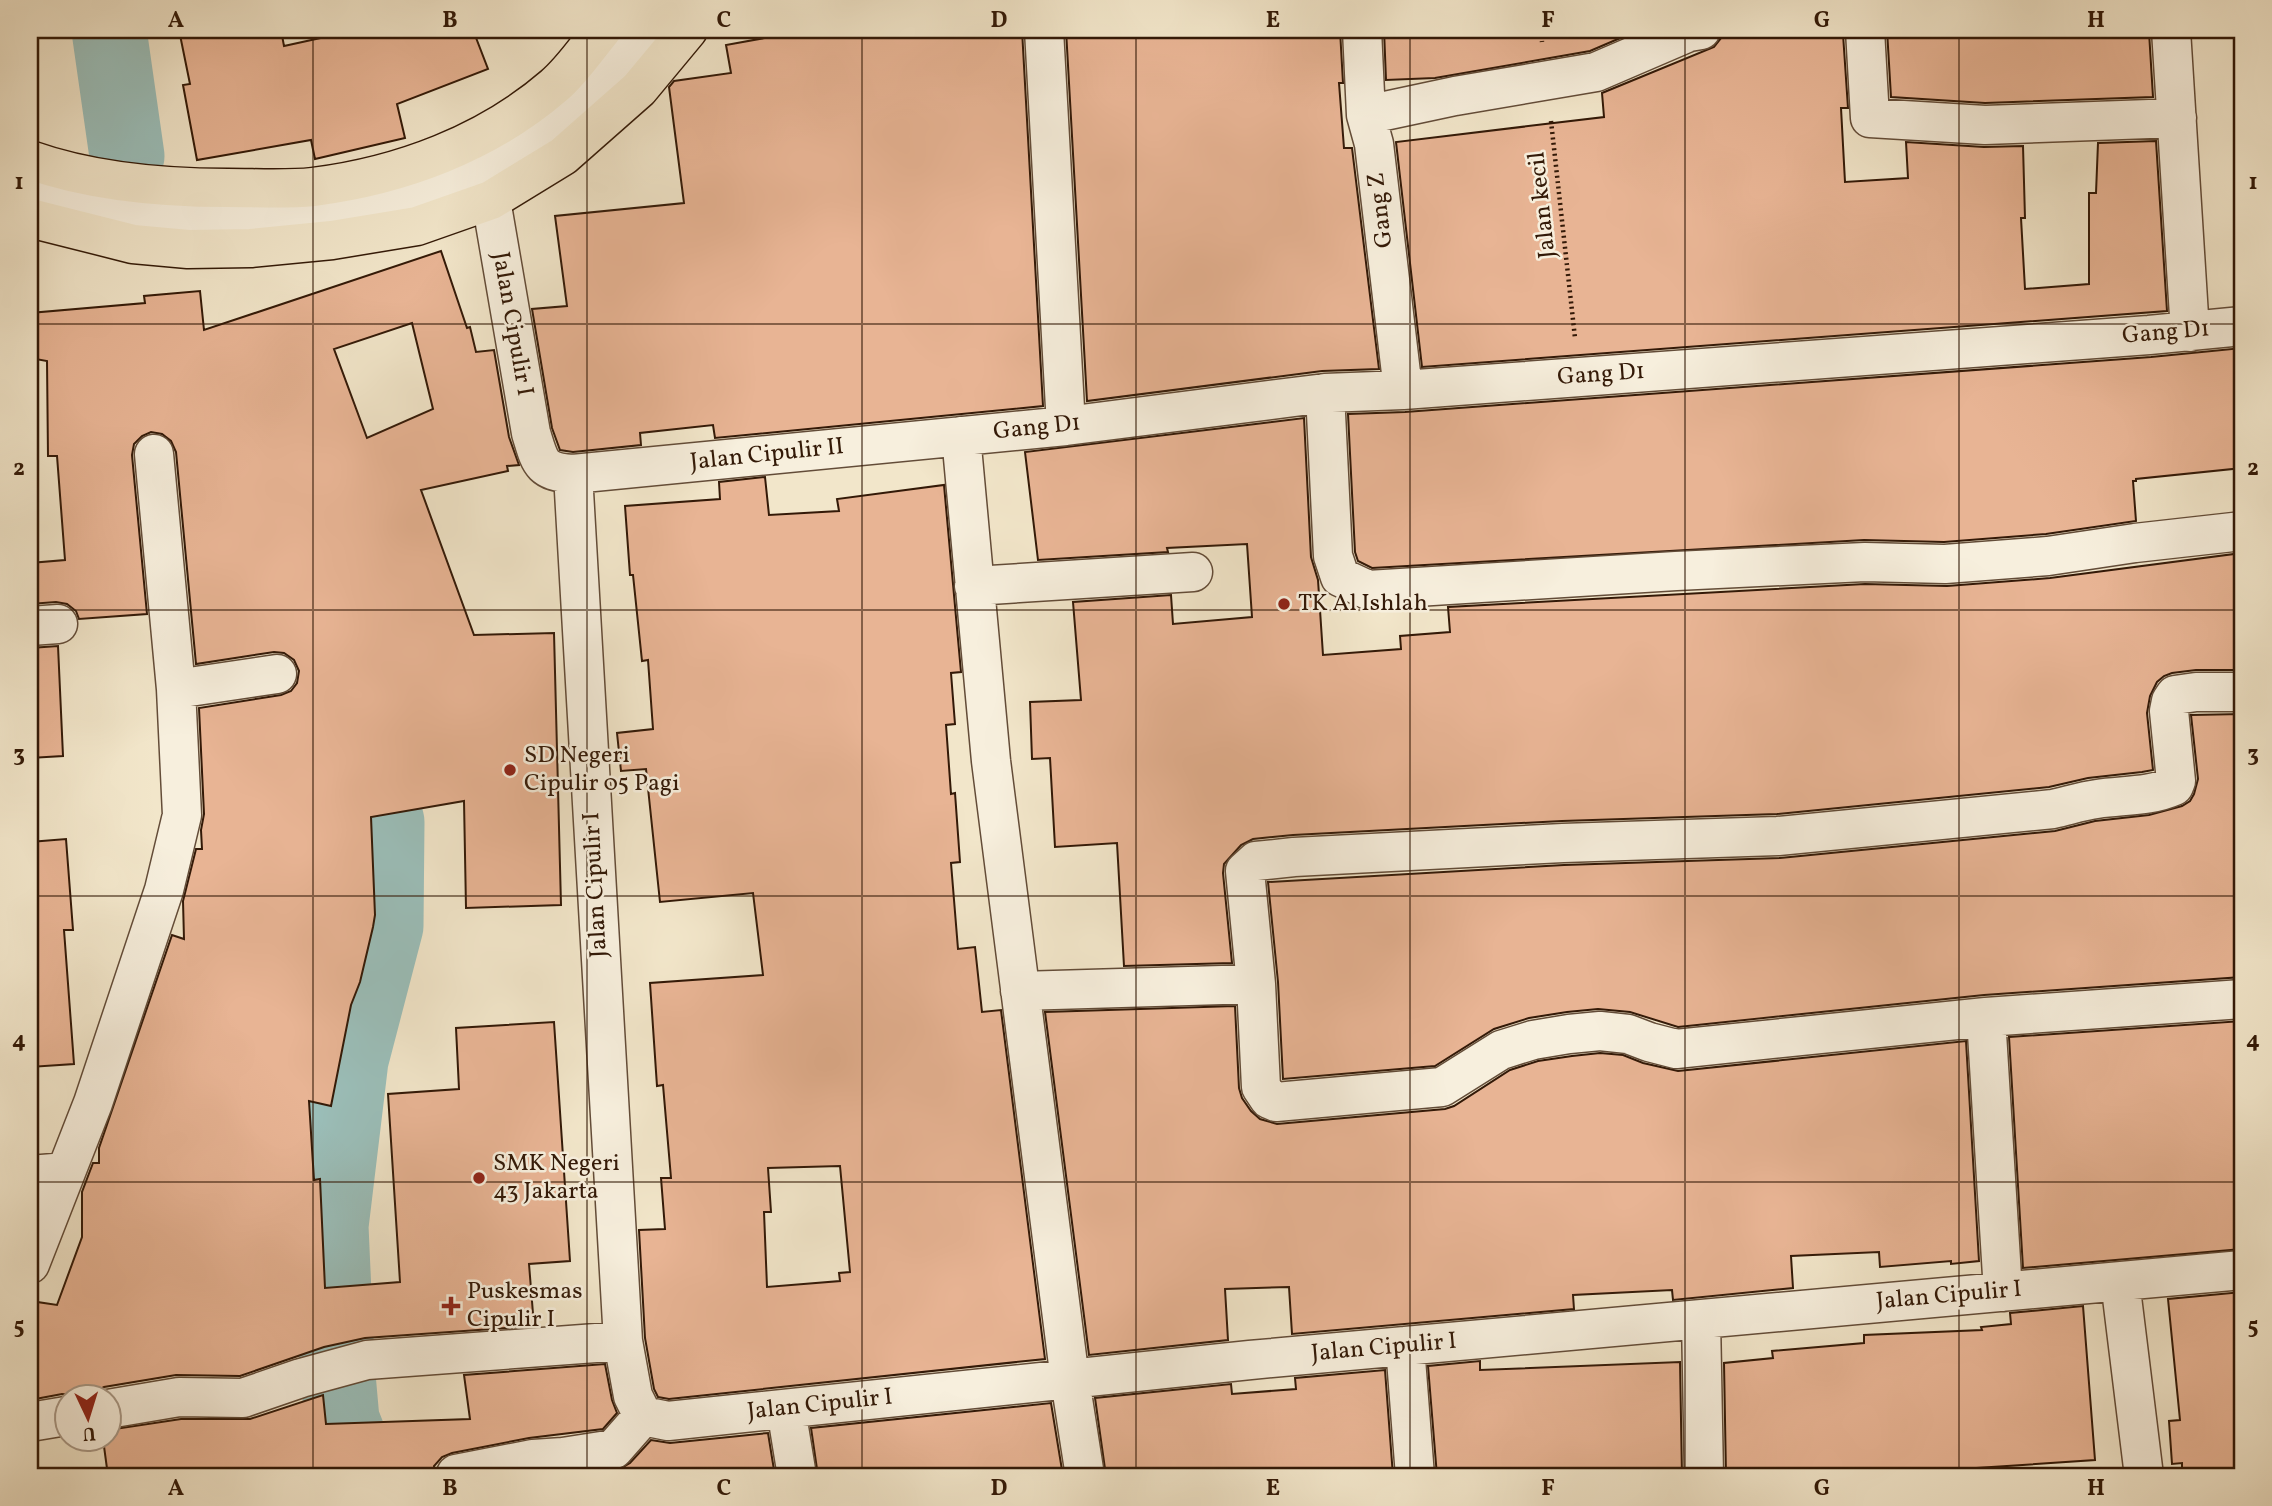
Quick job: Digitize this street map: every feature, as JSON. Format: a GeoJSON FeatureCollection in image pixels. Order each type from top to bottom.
{"type":"FeatureCollection","features":[{"type":"Feature","properties":{"kind":"main road"},"geometry":{"type":"LineString","coordinates":[[30,160],[48,167],[104,178],[183,188],[311,187],[387,174],[437,156],[499,126],[555,85],[602,30]]}},
{"type":"Feature","properties":{"kind":"main road"},"geometry":{"type":"LineString","coordinates":[[30,218],[134,244],[188,249],[251,248],[331,240],[417,226],[491,200],[563,156],[639,89],[688,30]]}},
{"type":"Feature","properties":{"kind":"street"},"geometry":{"type":"LineString","coordinates":[[30,191],[88,207],[166,221],[250,219],[336,211],[419,194],[494,161],[565,112],[614,69],[647,30]]}},
{"type":"Feature","properties":{"kind":"street"},"geometry":{"type":"LineString","coordinates":[[1044,30],[1066,425]]}},
{"type":"Feature","properties":{"kind":"street","name":"Gang Z"},"geometry":{"type":"LineString","coordinates":[[1362,30],[1366,115],[1374,144],[1403,390]]}},
{"type":"Feature","properties":{"kind":"street"},"geometry":{"type":"LineString","coordinates":[[1366,115],[1455,96],[1596,72],[1689,32],[1701,30]]}},
{"type":"Feature","properties":{"kind":"street"},"geometry":{"type":"LineString","coordinates":[[1865,30],[1870,118],[1985,125],[2177,118]]}},
{"type":"Feature","properties":{"kind":"street"},"geometry":{"type":"LineString","coordinates":[[2171,30],[2190,332]]}},
{"type":"Feature","properties":{"kind":"street","name":"Jalan Cipulir I"},"geometry":{"type":"LineString","coordinates":[[491,200],[531,433],[540,460],[553,472],[573,474],[623,1341],[633,1396],[643,1416],[667,1420],[1250,1360],[2242,1270]]}},
{"type":"Feature","properties":{"kind":"street","name":"Gang D1"},"geometry":{"type":"LineString","coordinates":[[961,436],[1325,393],[1403,390],[2242,326]]}},
{"type":"Feature","properties":{"kind":"street"},"geometry":{"type":"LineString","coordinates":[[1325,393],[1332,555],[1340,577],[1368,590],[1676,570],[1865,562],[1945,564],[2048,556],[2242,531]]}},
{"type":"Feature","properties":{"kind":"street"},"geometry":{"type":"LineString","coordinates":[[961,436],[991,761],[1070,1380],[1085,1476]]}},
{"type":"Feature","properties":{"kind":"street","name":"Jalan Cipulir II"},"geometry":{"type":"LineString","coordinates":[[573,474],[961,436]]}},
{"type":"Feature","properties":{"kind":"street"},"geometry":{"type":"LineString","coordinates":[[30,1264],[48,1174],[93,1103],[164,890],[182,815],[176,689],[154,454]]}},
{"type":"Feature","properties":{"kind":"street"},"geometry":{"type":"LineString","coordinates":[[974,586],[1193,572]]}},
{"type":"Feature","properties":{"kind":"street"},"geometry":{"type":"LineString","coordinates":[[176,689],[277,674]]}},
{"type":"Feature","properties":{"kind":"street"},"geometry":{"type":"LineString","coordinates":[[2242,692],[2175,695],[2169,710],[2176,780],[2174,786],[2144,795],[2094,799],[2053,809],[1778,836],[1563,843],[1294,857],[1256,861],[1245,871],[1256,984],[1261,1087],[1269,1099],[1276,1102],[1442,1087],[1501,1050],[1532,1040],[1569,1034],[1600,1031],[1629,1034],[1676,1049],[1986,1017],[2242,999]]}},
{"type":"Feature","properties":{"kind":"street"},"geometry":{"type":"LineString","coordinates":[[1020,991],[1256,984]]}},
{"type":"Feature","properties":{"kind":"street"},"geometry":{"type":"LineString","coordinates":[[1986,1017],[2003,1292]]}},
{"type":"Feature","properties":{"kind":"street"},"geometry":{"type":"LineString","coordinates":[[2120,1281],[2144,1476]]}},
{"type":"Feature","properties":{"kind":"street"},"geometry":{"type":"LineString","coordinates":[[1701,1319],[1704,1476]]}},
{"type":"Feature","properties":{"kind":"street"},"geometry":{"type":"LineString","coordinates":[[122,1407],[179,1397],[243,1398],[301,1378],[367,1360],[623,1341]]}},
{"type":"Feature","properties":{"kind":"street"},"geometry":{"type":"LineString","coordinates":[[1405,1346],[1416,1476]]}},
{"type":"Feature","properties":{"kind":"street"},"geometry":{"type":"LineString","coordinates":[[786,1409],[797,1476]]}},
{"type":"Feature","properties":{"kind":"street"},"geometry":{"type":"LineString","coordinates":[[456,1474],[533,1459],[614,1449],[643,1416]]}},
{"type":"Feature","properties":{"kind":"street"},"geometry":{"type":"LineString","coordinates":[[30,1422],[52,1418]]}},
{"type":"Feature","properties":{"kind":"path"},"geometry":{"type":"LineString","coordinates":[[1541,30],[1542,44]]}},
{"type":"Feature","properties":{"kind":"path","name":"Jalan kecil"},"geometry":{"type":"LineString","coordinates":[[1550,113],[1579,377]]}},
{"type":"Feature","properties":{"kind":"building"},"geometry":{"type":"Polygon","coordinates":[[[179,30],[281,30],[284,46],[357,30],[473,30],[488,69],[397,104],[405,138],[315,159],[311,140],[197,160],[183,85],[190,84],[179,30]]]}},
{"type":"Feature","properties":{"kind":"building"},"geometry":{"type":"Polygon","coordinates":[[[809,30],[1022,30],[1043,406],[715,438],[713,425],[640,433],[641,445],[573,452],[560,450],[552,428],[532,309],[567,306],[555,216],[684,203],[669,87],[674,81],[731,73],[726,45],[809,30]]]}},
{"type":"Feature","properties":{"kind":"building"},"geometry":{"type":"Polygon","coordinates":[[[1066,30],[1340,30],[1343,83],[1339,83],[1344,148],[1352,148],[1379,369],[1322,371],[1087,401],[1066,30]]]}},
{"type":"Feature","properties":{"kind":"building"},"geometry":{"type":"Polygon","coordinates":[[[1384,30],[1639,30],[1590,51],[1435,78],[1386,80],[1384,30]]]}},
{"type":"Feature","properties":{"kind":"building"},"geometry":{"type":"Polygon","coordinates":[[[1722,30],[1793,30],[1793,37],[1843,34],[1848,108],[1841,108],[1845,182],[1908,178],[1906,142],[1984,147],[2023,146],[2025,218],[2021,218],[2025,289],[2089,284],[2089,193],[2096,193],[2098,143],[2156,141],[2167,311],[1422,367],[1396,142],[1604,117],[1602,93],[1714,47],[1721,38],[1722,30]]]}},
{"type":"Feature","properties":{"kind":"building"},"geometry":{"type":"Polygon","coordinates":[[[1887,30],[2114,30],[2114,34],[2149,32],[2153,97],[1985,103],[1891,97],[1887,30]]]}},
{"type":"Feature","properties":{"kind":"building"},"geometry":{"type":"Polygon","coordinates":[[[441,251],[467,328],[470,327],[476,352],[494,350],[509,437],[519,465],[507,466],[508,471],[421,490],[474,635],[554,633],[561,905],[466,908],[464,801],[371,817],[375,915],[360,982],[351,1005],[331,1106],[309,1101],[314,1180],[320,1179],[325,1288],[400,1282],[388,1094],[459,1089],[456,1028],[554,1022],[570,1261],[529,1264],[534,1326],[365,1338],[324,1347],[240,1376],[176,1375],[122,1384],[52,1384],[52,1396],[30,1400],[30,1346],[37,1302],[57,1305],[82,1237],[82,1192],[93,1163],[99,1163],[99,1148],[172,935],[184,939],[183,901],[196,849],[202,849],[204,814],[199,708],[281,695],[291,691],[297,683],[299,671],[294,660],[284,653],[274,652],[196,664],[176,452],[171,441],[162,434],[151,432],[142,436],[134,444],[132,455],[147,614],[79,619],[76,611],[67,604],[30,604],[30,563],[65,560],[57,456],[48,456],[47,361],[30,358],[30,313],[145,303],[144,296],[200,291],[204,330],[441,251]],[[412,323],[334,349],[367,438],[433,409],[412,323]]]}},
{"type":"Feature","properties":{"kind":"building"},"geometry":{"type":"Polygon","coordinates":[[[2242,348],[2242,468],[2136,479],[2133,481],[2136,521],[2046,534],[1944,542],[1864,540],[1372,568],[1358,561],[1355,552],[1348,414],[2151,357],[2242,348]]]}},
{"type":"Feature","properties":{"kind":"building"},"geometry":{"type":"Polygon","coordinates":[[[1304,418],[1311,557],[1318,580],[1323,655],[1401,649],[1400,636],[1450,632],[1448,607],[1865,584],[1947,586],[2050,578],[2242,553],[2242,670],[2172,673],[2157,682],[2150,696],[2147,713],[2153,770],[2142,772],[2088,778],[2049,787],[1777,814],[1562,821],[1253,839],[1241,845],[1224,864],[1232,963],[1124,966],[1117,843],[1055,847],[1050,758],[1032,759],[1030,702],[1081,700],[1073,602],[1171,595],[1173,624],[1252,617],[1247,544],[1167,548],[1168,552],[1038,560],[1025,452],[1304,418]]]}},
{"type":"Feature","properties":{"kind":"building"},"geometry":{"type":"Polygon","coordinates":[[[765,477],[769,515],[839,511],[837,499],[944,485],[961,672],[951,673],[955,724],[946,725],[960,862],[951,863],[958,949],[975,947],[982,1012],[1001,1010],[1045,1359],[669,1399],[658,1397],[654,1389],[645,1338],[639,1230],[665,1229],[661,1178],[671,1178],[663,1085],[657,1086],[650,983],[763,975],[753,893],[660,902],[646,769],[621,771],[617,733],[653,729],[648,660],[642,661],[633,575],[630,575],[625,506],[720,499],[719,482],[765,477]],[[840,1166],[768,1168],[771,1212],[764,1212],[767,1287],[840,1281],[839,1273],[850,1272],[840,1166]]]}},
{"type":"Feature","properties":{"kind":"building"},"geometry":{"type":"Polygon","coordinates":[[[58,646],[63,756],[30,758],[30,648],[58,646]]]}},
{"type":"Feature","properties":{"kind":"building"},"geometry":{"type":"Polygon","coordinates":[[[2242,714],[2242,977],[1984,995],[1678,1027],[1630,1012],[1598,1009],[1567,1012],[1529,1018],[1494,1029],[1435,1066],[1283,1079],[1278,982],[1268,882],[1564,865],[1780,858],[2055,831],[2095,821],[2149,815],[2182,806],[2190,801],[2194,794],[2198,779],[2191,715],[2242,714]]]}},
{"type":"Feature","properties":{"kind":"building"},"geometry":{"type":"Polygon","coordinates":[[[66,839],[73,930],[64,930],[74,1064],[30,1067],[30,842],[66,839]]]}},
{"type":"Feature","properties":{"kind":"building"},"geometry":{"type":"Polygon","coordinates":[[[1235,1006],[1239,1088],[1242,1098],[1260,1119],[1277,1124],[1445,1109],[1510,1070],[1538,1061],[1572,1056],[1600,1053],[1623,1055],[1678,1071],[1966,1041],[1979,1261],[1880,1267],[1879,1252],[1791,1256],[1793,1288],[1673,1300],[1672,1290],[1573,1295],[1574,1309],[1292,1334],[1289,1287],[1225,1289],[1228,1340],[1089,1355],[1045,1012],[1235,1006]]]}},
{"type":"Feature","properties":{"kind":"building"},"geometry":{"type":"Polygon","coordinates":[[[2242,1021],[2242,1249],[2023,1268],[2009,1037],[2242,1021]]]}},
{"type":"Feature","properties":{"kind":"building"},"geometry":{"type":"Polygon","coordinates":[[[2242,1292],[2242,1476],[2182,1476],[2182,1463],[2172,1464],[2169,1421],[2180,1420],[2168,1299],[2242,1292]]]}},
{"type":"Feature","properties":{"kind":"building"},"geometry":{"type":"Polygon","coordinates":[[[2083,1306],[2095,1460],[1977,1468],[1977,1476],[1726,1476],[1724,1363],[1773,1358],[1772,1351],[1864,1343],[1864,1335],[1982,1330],[1981,1327],[2011,1324],[2010,1313],[2083,1306]]]}},
{"type":"Feature","properties":{"kind":"building"},"geometry":{"type":"Polygon","coordinates":[[[1480,1361],[1480,1370],[1680,1362],[1682,1476],[1437,1476],[1428,1366],[1480,1361]]]}},
{"type":"Feature","properties":{"kind":"building"},"geometry":{"type":"Polygon","coordinates":[[[605,1364],[617,1413],[603,1429],[529,1438],[452,1453],[442,1457],[434,1466],[435,1476],[108,1476],[105,1454],[122,1454],[122,1428],[181,1419],[250,1419],[323,1395],[326,1424],[470,1419],[464,1375],[605,1364]]]}},
{"type":"Feature","properties":{"kind":"building"},"geometry":{"type":"Polygon","coordinates":[[[1385,1370],[1393,1476],[1106,1476],[1095,1398],[1231,1384],[1232,1394],[1296,1389],[1295,1378],[1385,1370]]]}},
{"type":"Feature","properties":{"kind":"building"},"geometry":{"type":"Polygon","coordinates":[[[1051,1403],[1063,1476],[818,1476],[811,1428],[1051,1403]]]}},
{"type":"Feature","properties":{"kind":"building"},"geometry":{"type":"Polygon","coordinates":[[[768,1433],[775,1476],[581,1476],[618,1470],[630,1463],[651,1440],[670,1443],[768,1433]]]}},
{"type":"Feature","properties":{"kind":"waterway"},"geometry":{"type":"LineString","coordinates":[[109,30],[127,156]]}},
{"type":"Feature","properties":{"kind":"waterway"},"geometry":{"type":"LineString","coordinates":[[337,1361],[331,1226],[351,1060],[386,926],[387,822],[358,713]]}},
{"type":"Feature","properties":{"kind":"waterway"},"geometry":{"type":"LineString","coordinates":[[338,1375],[342,1420],[364,1476]]}},
{"type":"Feature","properties":{"kind":"place","name":"TK Al Ishlah"},"geometry":{"type":"Point","coordinates":[1284,604]}},
{"type":"Feature","properties":{"kind":"place","name":"SD Negeri Cipulir 05 Pagi"},"geometry":{"type":"Point","coordinates":[510,770]}},
{"type":"Feature","properties":{"kind":"place","name":"SMK Negeri 43 Jakarta"},"geometry":{"type":"Point","coordinates":[479,1178]}},
{"type":"Feature","properties":{"kind":"place","name":"Puskesmas Cipulir I"},"geometry":{"type":"Point","coordinates":[451,1306]}}]}
